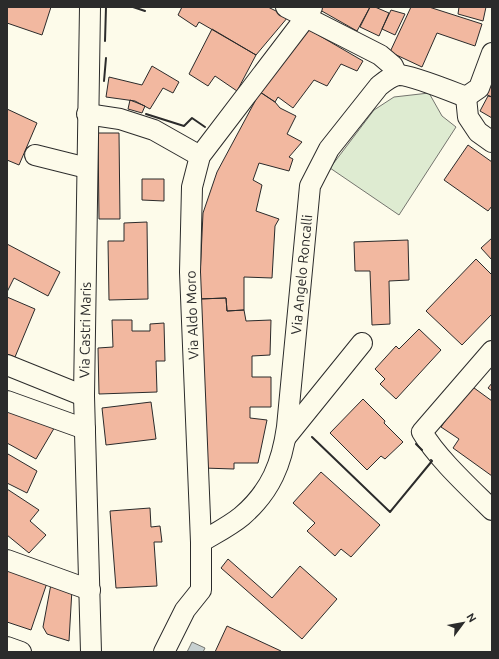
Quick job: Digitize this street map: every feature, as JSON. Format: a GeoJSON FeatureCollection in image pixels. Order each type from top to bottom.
{"type":"FeatureCollection","features":[{"type":"Feature","properties":{"kind":"street","name":"Via Castri Maris"},"geometry":{"type":"LineString","coordinates":[[90,7],[87,114],[84,396],[91,652]]}},
{"type":"Feature","properties":{"kind":"street"},"geometry":{"type":"LineString","coordinates":[[286,7],[309,12],[380,55],[393,66],[397,75],[411,78],[466,97]]}},
{"type":"Feature","properties":{"kind":"street","name":"Via Aldo Moro"},"geometry":{"type":"LineString","coordinates":[[164,652],[186,610],[201,590],[201,542],[190,272],[192,187],[200,156],[309,12]]}},
{"type":"Feature","properties":{"kind":"street"},"geometry":{"type":"LineString","coordinates":[[466,97],[479,88],[492,53]]}},
{"type":"Feature","properties":{"kind":"street","name":"Via Angelo Roncalli"},"geometry":{"type":"LineString","coordinates":[[201,542],[241,517],[268,488],[282,454],[286,437],[310,186],[329,149],[379,86],[388,79],[397,75]]}},
{"type":"Feature","properties":{"kind":"street"},"geometry":{"type":"LineString","coordinates":[[466,97],[468,117],[478,132],[492,142]]}},
{"type":"Feature","properties":{"kind":"street"},"geometry":{"type":"LineString","coordinates":[[87,114],[120,119],[154,130],[200,156]]}},
{"type":"Feature","properties":{"kind":"street"},"geometry":{"type":"LineString","coordinates":[[35,155],[87,168]]}},
{"type":"Feature","properties":{"kind":"street"},"geometry":{"type":"LineString","coordinates":[[286,437],[362,343]]}},
{"type":"Feature","properties":{"kind":"street"},"geometry":{"type":"LineString","coordinates":[[492,351],[422,432],[437,452],[492,510]]}},
{"type":"Feature","properties":{"kind":"street"},"geometry":{"type":"LineString","coordinates":[[7,365],[84,396]]}},
{"type":"Feature","properties":{"kind":"street"},"geometry":{"type":"LineString","coordinates":[[7,401],[85,429]]}},
{"type":"Feature","properties":{"kind":"street"},"geometry":{"type":"LineString","coordinates":[[7,560],[90,590]]}},
{"type":"Feature","properties":{"kind":"street"},"geometry":{"type":"LineString","coordinates":[[7,647],[21,652]]}},
{"type":"Feature","properties":{"kind":"green space"},"geometry":{"type":"Polygon","coordinates":[[[429,93],[442,116],[456,127],[399,215],[330,168],[374,110],[394,97],[429,93]]]}},
{"type":"Feature","properties":{"kind":"shaded area"},"geometry":{"type":"Polygon","coordinates":[[[192,642],[205,648],[203,652],[187,652],[192,642]]]}},
{"type":"Feature","properties":{"kind":"building"},"geometry":{"type":"Polygon","coordinates":[[[7,7],[51,7],[42,35],[7,23],[7,7]]]}},
{"type":"Feature","properties":{"kind":"building"},"geometry":{"type":"Polygon","coordinates":[[[182,7],[268,7],[288,17],[256,55],[199,22],[196,27],[178,15],[182,7]]]}},
{"type":"Feature","properties":{"kind":"building"},"geometry":{"type":"Polygon","coordinates":[[[322,7],[370,7],[357,31],[320,10],[322,7]]]}},
{"type":"Feature","properties":{"kind":"building"},"geometry":{"type":"Polygon","coordinates":[[[370,7],[375,7],[389,13],[379,36],[360,27],[370,7]]]}},
{"type":"Feature","properties":{"kind":"building"},"geometry":{"type":"Polygon","coordinates":[[[411,7],[429,7],[482,24],[475,46],[437,33],[422,67],[390,52],[411,7]]]}},
{"type":"Feature","properties":{"kind":"building"},"geometry":{"type":"Polygon","coordinates":[[[459,7],[486,7],[483,21],[458,14],[459,7]]]}},
{"type":"Feature","properties":{"kind":"building"},"geometry":{"type":"Polygon","coordinates":[[[391,10],[405,14],[395,35],[382,29],[391,10]]]}},
{"type":"Feature","properties":{"kind":"building"},"geometry":{"type":"Polygon","coordinates":[[[212,29],[256,55],[237,91],[215,76],[208,86],[189,74],[212,29]]]}},
{"type":"Feature","properties":{"kind":"building"},"geometry":{"type":"Polygon","coordinates":[[[308,29],[363,61],[357,71],[341,64],[327,86],[314,80],[293,108],[278,97],[275,102],[260,92],[308,29]]]}},
{"type":"Feature","properties":{"kind":"building"},"geometry":{"type":"Polygon","coordinates":[[[152,66],[179,82],[173,93],[163,88],[150,109],[135,101],[106,97],[109,77],[142,85],[152,66]]]}},
{"type":"Feature","properties":{"kind":"building"},"geometry":{"type":"Polygon","coordinates":[[[492,69],[492,97],[483,93],[492,69]]]}},
{"type":"Feature","properties":{"kind":"building"},"geometry":{"type":"Polygon","coordinates":[[[260,92],[275,102],[280,108],[296,116],[287,134],[302,142],[289,157],[293,159],[289,171],[259,163],[253,180],[262,185],[256,211],[279,219],[275,226],[272,278],[244,277],[244,310],[227,311],[226,298],[199,299],[203,213],[217,172],[260,92]]]}},
{"type":"Feature","properties":{"kind":"building"},"geometry":{"type":"Polygon","coordinates":[[[488,96],[492,97],[492,118],[480,111],[488,96]]]}},
{"type":"Feature","properties":{"kind":"building"},"geometry":{"type":"Polygon","coordinates":[[[130,100],[145,106],[142,113],[128,109],[130,100]]]}},
{"type":"Feature","properties":{"kind":"building"},"geometry":{"type":"Polygon","coordinates":[[[7,109],[37,123],[19,165],[7,160],[7,109]]]}},
{"type":"Feature","properties":{"kind":"building"},"geometry":{"type":"Polygon","coordinates":[[[98,133],[119,133],[120,219],[99,219],[98,133]]]}},
{"type":"Feature","properties":{"kind":"building"},"geometry":{"type":"Polygon","coordinates":[[[468,145],[492,162],[492,206],[488,211],[444,180],[468,145]]]}},
{"type":"Feature","properties":{"kind":"building"},"geometry":{"type":"Polygon","coordinates":[[[142,179],[164,179],[164,201],[142,200],[142,179]]]}},
{"type":"Feature","properties":{"kind":"building"},"geometry":{"type":"Polygon","coordinates":[[[147,222],[148,299],[109,300],[108,241],[124,241],[124,223],[147,222]]]}},
{"type":"Feature","properties":{"kind":"building"},"geometry":{"type":"Polygon","coordinates":[[[492,238],[492,260],[481,248],[492,238]]]}},
{"type":"Feature","properties":{"kind":"building"},"geometry":{"type":"Polygon","coordinates":[[[408,240],[409,280],[389,281],[390,324],[372,325],[370,271],[355,271],[354,242],[408,240]]]}},
{"type":"Feature","properties":{"kind":"building"},"geometry":{"type":"Polygon","coordinates":[[[7,244],[60,272],[48,296],[14,278],[7,292],[7,244]]]}},
{"type":"Feature","properties":{"kind":"building"},"geometry":{"type":"Polygon","coordinates":[[[476,259],[492,275],[492,314],[462,345],[426,311],[476,259]]]}},
{"type":"Feature","properties":{"kind":"building"},"geometry":{"type":"Polygon","coordinates":[[[7,297],[35,309],[15,357],[7,354],[7,297]]]}},
{"type":"Feature","properties":{"kind":"building"},"geometry":{"type":"Polygon","coordinates":[[[226,298],[227,311],[244,310],[246,321],[271,320],[270,355],[252,356],[252,377],[271,377],[271,407],[250,407],[250,418],[267,420],[258,463],[234,463],[234,469],[203,468],[199,299],[226,298]]]}},
{"type":"Feature","properties":{"kind":"building"},"geometry":{"type":"Polygon","coordinates":[[[112,320],[132,320],[132,331],[150,331],[150,324],[164,323],[165,361],[156,361],[157,392],[99,394],[98,348],[113,347],[112,320]]]}},
{"type":"Feature","properties":{"kind":"building"},"geometry":{"type":"Polygon","coordinates":[[[419,329],[441,350],[396,399],[380,384],[385,379],[375,369],[396,346],[399,349],[419,329]]]}},
{"type":"Feature","properties":{"kind":"building"},"geometry":{"type":"Polygon","coordinates":[[[492,383],[492,391],[488,388],[492,383]]]}},
{"type":"Feature","properties":{"kind":"building"},"geometry":{"type":"Polygon","coordinates":[[[470,385],[492,401],[492,476],[453,448],[459,439],[441,427],[470,385]]]}},
{"type":"Feature","properties":{"kind":"building"},"geometry":{"type":"Polygon","coordinates":[[[363,399],[403,442],[385,459],[381,456],[367,470],[330,433],[363,399]]]}},
{"type":"Feature","properties":{"kind":"building"},"geometry":{"type":"Polygon","coordinates":[[[151,402],[156,439],[106,445],[102,408],[151,402]]]}},
{"type":"Feature","properties":{"kind":"building"},"geometry":{"type":"Polygon","coordinates":[[[7,407],[56,425],[36,459],[7,443],[7,407]]]}},
{"type":"Feature","properties":{"kind":"building"},"geometry":{"type":"Polygon","coordinates":[[[8,454],[37,471],[27,493],[7,483],[8,454]]]}},
{"type":"Feature","properties":{"kind":"building"},"geometry":{"type":"Polygon","coordinates":[[[321,472],[380,525],[351,557],[341,549],[335,556],[307,531],[315,523],[293,503],[321,472]]]}},
{"type":"Feature","properties":{"kind":"building"},"geometry":{"type":"Polygon","coordinates":[[[7,489],[39,510],[30,521],[46,535],[29,553],[7,535],[7,489]]]}},
{"type":"Feature","properties":{"kind":"building"},"geometry":{"type":"Polygon","coordinates":[[[150,508],[151,527],[160,526],[162,542],[154,542],[157,586],[116,588],[110,511],[150,508]]]}},
{"type":"Feature","properties":{"kind":"building"},"geometry":{"type":"Polygon","coordinates":[[[228,559],[272,598],[300,566],[337,599],[302,639],[221,568],[228,559]]]}},
{"type":"Feature","properties":{"kind":"building"},"geometry":{"type":"Polygon","coordinates":[[[7,563],[49,577],[31,630],[7,622],[7,563]]]}},
{"type":"Feature","properties":{"kind":"building"},"geometry":{"type":"Polygon","coordinates":[[[51,584],[72,589],[69,641],[47,634],[43,627],[51,584]]]}},
{"type":"Feature","properties":{"kind":"building"},"geometry":{"type":"Polygon","coordinates":[[[227,626],[281,651],[281,652],[215,652],[227,626]]]}},
{"type":"Feature","properties":{"kind":"wall"},"geometry":{"type":"LineString","coordinates":[[105,41],[106,7]]}},
{"type":"Feature","properties":{"kind":"wall"},"geometry":{"type":"LineString","coordinates":[[133,7],[145,11]]}},
{"type":"Feature","properties":{"kind":"wall"},"geometry":{"type":"LineString","coordinates":[[104,81],[106,58]]}},
{"type":"Feature","properties":{"kind":"wall"},"geometry":{"type":"LineString","coordinates":[[146,114],[184,126],[192,118],[205,127]]}},
{"type":"Feature","properties":{"kind":"wall"},"geometry":{"type":"LineString","coordinates":[[312,437],[390,512],[432,461],[431,460]]}},
{"type":"Feature","properties":{"kind":"wall"},"geometry":{"type":"LineString","coordinates":[[416,444],[422,450]]}}]}
